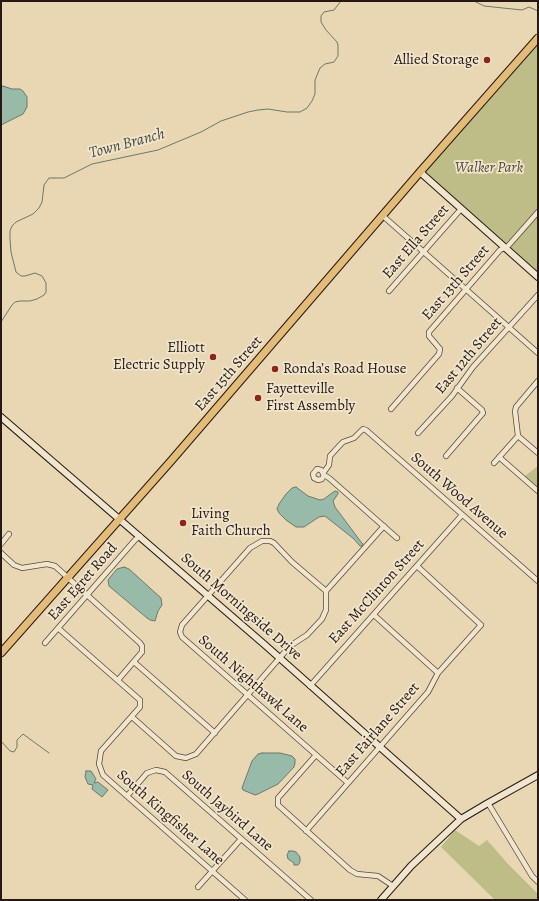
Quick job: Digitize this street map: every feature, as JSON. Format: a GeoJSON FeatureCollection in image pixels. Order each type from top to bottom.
{"type":"FeatureCollection","features":[{"type":"Feature","properties":{"kind":"main road","name":"East 15th Street"},"geometry":{"type":"LineString","coordinates":[[1,653],[120,520],[420,172],[538,38]]}},
{"type":"Feature","properties":{"kind":"street"},"geometry":{"type":"LineString","coordinates":[[420,172],[538,277]]}},
{"type":"Feature","properties":{"kind":"street","name":"East Ella Street"},"geometry":{"type":"LineString","coordinates":[[389,291],[461,209]]}},
{"type":"Feature","properties":{"kind":"street","name":"East 13th Street"},"geometry":{"type":"LineString","coordinates":[[391,409],[439,354],[440,349],[429,336],[430,332],[500,250],[508,246],[538,212]]}},
{"type":"Feature","properties":{"kind":"street"},"geometry":{"type":"LineString","coordinates":[[383,216],[538,353]]}},
{"type":"Feature","properties":{"kind":"street","name":"East 12th Street"},"geometry":{"type":"LineString","coordinates":[[418,433],[473,367],[538,295]]}},
{"type":"Feature","properties":{"kind":"street"},"geometry":{"type":"LineString","coordinates":[[538,381],[516,407],[515,411],[518,436],[538,453]]}},
{"type":"Feature","properties":{"kind":"street"},"geometry":{"type":"LineString","coordinates":[[446,456],[483,413],[482,410],[457,388]]}},
{"type":"Feature","properties":{"kind":"street","name":"South Morningside Drive"},"geometry":{"type":"LineString","coordinates":[[1,417],[208,595],[461,819]]}},
{"type":"Feature","properties":{"kind":"street","name":"South Wood Avenue"},"geometry":{"type":"LineString","coordinates":[[384,526],[324,474],[330,465],[330,456],[343,442],[354,438],[363,429],[538,581]]}},
{"type":"Feature","properties":{"kind":"street"},"geometry":{"type":"LineString","coordinates":[[494,462],[518,436]]}},
{"type":"Feature","properties":{"kind":"street"},"geometry":{"type":"LineString","coordinates":[[499,457],[538,491]]}},
{"type":"Feature","properties":{"kind":"street","name":"East McClinton Street"},"geometry":{"type":"LineString","coordinates":[[310,686],[462,515]]}},
{"type":"Feature","properties":{"kind":"street"},"geometry":{"type":"LineString","coordinates":[[132,717],[174,754],[188,758],[196,754],[290,646],[307,635],[322,619],[326,610],[326,591],[384,526],[398,538]]}},
{"type":"Feature","properties":{"kind":"street"},"geometry":{"type":"LineString","coordinates":[[1,544],[9,534]]}},
{"type":"Feature","properties":{"kind":"street","name":"East Egret Road"},"geometry":{"type":"LineString","coordinates":[[45,643],[140,536]]}},
{"type":"Feature","properties":{"kind":"street"},"geometry":{"type":"LineString","coordinates":[[208,595],[253,545],[266,541],[274,543],[292,562],[326,591]]}},
{"type":"Feature","properties":{"kind":"street"},"geometry":{"type":"LineString","coordinates":[[1,553],[14,565],[22,568],[47,564],[55,566],[142,646],[142,652],[118,680]]}},
{"type":"Feature","properties":{"kind":"street","name":"East Fairlane Street"},"geometry":{"type":"LineString","coordinates":[[306,831],[428,692],[438,673],[481,625],[416,566]]}},
{"type":"Feature","properties":{"kind":"street","name":"South Nighthawk Lane"},"geometry":{"type":"LineString","coordinates":[[208,595],[182,625],[180,635],[348,784]]}},
{"type":"Feature","properties":{"kind":"street"},"geometry":{"type":"LineString","coordinates":[[374,615],[438,673]]}},
{"type":"Feature","properties":{"kind":"street","name":"South Kingfisher Lane"},"geometry":{"type":"LineString","coordinates":[[58,628],[140,700],[140,707],[104,748],[99,760],[99,768],[103,775],[244,900]]}},
{"type":"Feature","properties":{"kind":"street"},"geometry":{"type":"LineString","coordinates":[[134,662],[215,733]]}},
{"type":"Feature","properties":{"kind":"street"},"geometry":{"type":"LineString","coordinates":[[316,755],[281,794],[278,802],[281,808],[350,870],[357,874],[378,876],[393,886]]}},
{"type":"Feature","properties":{"kind":"street","name":"South Jaybird Lane"},"geometry":{"type":"LineString","coordinates":[[127,796],[148,773],[153,771],[162,771],[311,900]]}},
{"type":"Feature","properties":{"kind":"street"},"geometry":{"type":"LineString","coordinates":[[381,900],[411,866],[461,819],[538,776]]}},
{"type":"Feature","properties":{"kind":"street"},"geometry":{"type":"LineString","coordinates":[[488,803],[532,876],[538,882]]}},
{"type":"Feature","properties":{"kind":"street"},"geometry":{"type":"LineString","coordinates":[[198,887],[241,839]]}},
{"type":"Feature","properties":{"kind":"green space","name":"Walker Park"},"geometry":{"type":"Polygon","coordinates":[[[538,38],[538,277],[420,172],[538,38]]]}},
{"type":"Feature","properties":{"kind":"green space"},"geometry":{"type":"Polygon","coordinates":[[[538,466],[538,487],[525,476],[538,466]]]}},
{"type":"Feature","properties":{"kind":"green space"},"geometry":{"type":"Polygon","coordinates":[[[455,830],[479,846],[487,840],[508,864],[538,894],[538,900],[495,900],[441,847],[455,830]]]}},
{"type":"Feature","properties":{"kind":"shaded area"},"geometry":{"type":"Polygon","coordinates":[[[3,86],[12,89],[20,89],[23,91],[27,97],[27,107],[23,114],[1,125],[1,88],[3,86]]]}},
{"type":"Feature","properties":{"kind":"shaded area"},"geometry":{"type":"Polygon","coordinates":[[[296,487],[308,496],[320,500],[324,499],[335,491],[338,492],[333,501],[335,507],[363,544],[362,546],[360,546],[354,539],[325,516],[319,517],[304,527],[296,527],[286,520],[277,509],[286,494],[292,488],[296,487]]]}},
{"type":"Feature","properties":{"kind":"shaded area"},"geometry":{"type":"Polygon","coordinates":[[[124,567],[129,569],[161,598],[162,605],[158,611],[155,621],[147,618],[109,586],[108,580],[117,569],[124,567]]]}},
{"type":"Feature","properties":{"kind":"shaded area"},"geometry":{"type":"Polygon","coordinates":[[[280,753],[292,756],[295,759],[295,763],[294,767],[278,784],[255,795],[243,790],[242,788],[252,761],[258,754],[280,753]]]}},
{"type":"Feature","properties":{"kind":"shaded area"},"geometry":{"type":"Polygon","coordinates":[[[86,771],[91,771],[96,779],[94,783],[98,782],[108,790],[102,797],[92,789],[93,785],[88,784],[85,777],[86,771]]]}},
{"type":"Feature","properties":{"kind":"shaded area"},"geometry":{"type":"Polygon","coordinates":[[[289,851],[296,852],[300,857],[300,862],[298,865],[294,865],[294,863],[288,859],[287,855],[289,851]]]}},
{"type":"Feature","properties":{"kind":"waterway","name":"Town Branch"},"geometry":{"type":"LineString","coordinates":[[1,322],[15,302],[37,299],[46,292],[46,283],[42,276],[35,273],[21,276],[16,272],[11,252],[10,231],[16,222],[33,214],[39,208],[42,202],[44,185],[49,178],[64,178],[92,164],[158,150],[201,132],[221,121],[248,112],[268,109],[287,112],[300,112],[307,108],[315,94],[315,80],[320,68],[325,64],[334,62],[338,56],[337,42],[321,22],[321,16],[324,12],[334,10],[341,1]]}},
{"type":"Feature","properties":{"kind":"waterway"},"geometry":{"type":"LineString","coordinates":[[474,1],[484,6],[522,10],[529,7],[538,11]]}},
{"type":"Feature","properties":{"kind":"waterway"},"geometry":{"type":"LineString","coordinates":[[1,741],[10,751],[14,752],[17,747],[17,740],[23,734],[49,753]]}},
{"type":"Feature","properties":{"kind":"place","name":"Allied Storage"},"geometry":{"type":"Point","coordinates":[487,60]}},
{"type":"Feature","properties":{"kind":"place","name":"Elliott Electric Supply"},"geometry":{"type":"Point","coordinates":[213,357]}},
{"type":"Feature","properties":{"kind":"place","name":"Ronda’s Road House"},"geometry":{"type":"Point","coordinates":[275,369]}},
{"type":"Feature","properties":{"kind":"place","name":"Fayetteville First Assembly"},"geometry":{"type":"Point","coordinates":[258,398]}},
{"type":"Feature","properties":{"kind":"place","name":"Living Faith Church"},"geometry":{"type":"Point","coordinates":[183,523]}}]}
